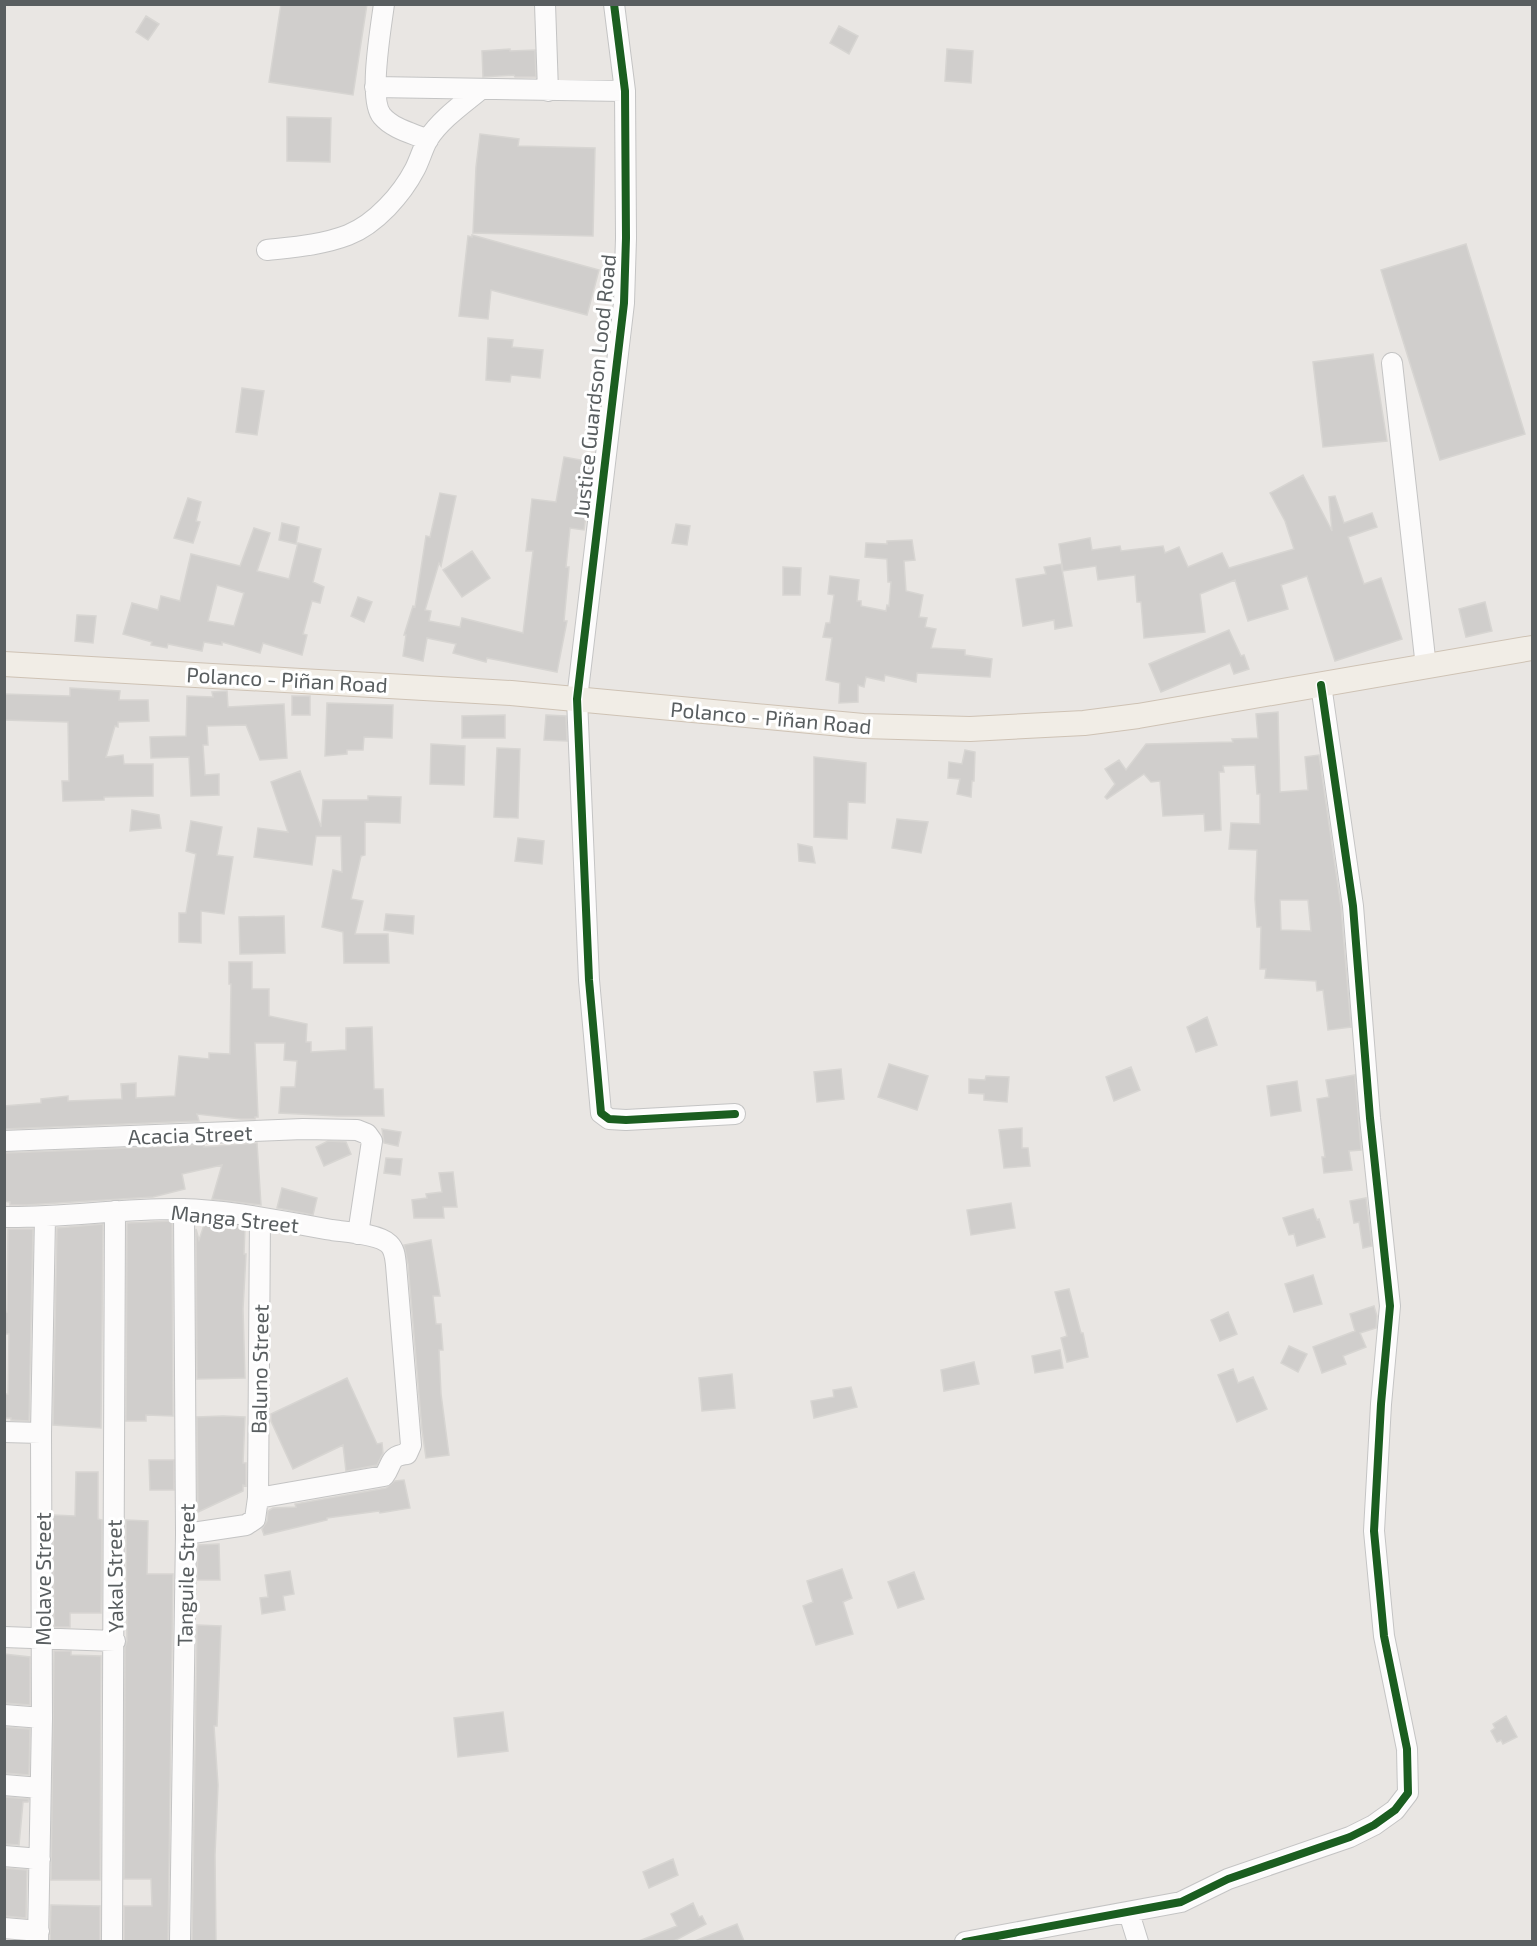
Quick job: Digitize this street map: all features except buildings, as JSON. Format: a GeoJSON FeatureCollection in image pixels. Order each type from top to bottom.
{"type":"FeatureCollection","features":[{"type":"Feature","properties":{"kind":"main road","name":"Polanco - Piñan Road"},"geometry":{"type":"LineString","coordinates":[[4,664],[290,679],[577,699],[863,726],[970,729],[1045,726],[1127,718],[1533,648]]}},
{"type":"Feature","properties":{"kind":"street"},"geometry":{"type":"LineString","coordinates":[[384,4],[375,87],[376,102],[381,114],[392,125],[428,140]]}},
{"type":"Feature","properties":{"kind":"street"},"geometry":{"type":"LineString","coordinates":[[545,4],[548,90]]}},
{"type":"Feature","properties":{"kind":"street","name":"Justice Guardson Lood Road"},"geometry":{"type":"LineString","coordinates":[[614,4],[625,91],[624,303],[577,699],[589,980],[601,1113],[609,1119],[627,1120],[735,1114]]}},
{"type":"Feature","properties":{"kind":"street"},"geometry":{"type":"LineString","coordinates":[[375,87],[625,91]]}},
{"type":"Feature","properties":{"kind":"street"},"geometry":{"type":"LineString","coordinates":[[267,250],[317,244],[350,234],[374,219],[401,194],[428,140],[439,125],[481,88]]}},
{"type":"Feature","properties":{"kind":"street"},"geometry":{"type":"LineString","coordinates":[[1392,363],[1426,667]]}},
{"type":"Feature","properties":{"kind":"street"},"geometry":{"type":"LineString","coordinates":[[965,1941],[1181,1902],[1228,1879],[1350,1837],[1374,1825],[1395,1810],[1408,1792],[1407,1749],[1384,1636],[1374,1531],[1390,1306],[1370,1118],[1353,906],[1321,685]]}},
{"type":"Feature","properties":{"kind":"street","name":"Acacia Street"},"geometry":{"type":"LineString","coordinates":[[4,1141],[303,1129],[357,1130],[367,1134],[372,1141],[358,1234]]}},
{"type":"Feature","properties":{"kind":"street","name":"Manga Street"},"geometry":{"type":"LineString","coordinates":[[4,1217],[45,1217],[115,1211],[184,1209],[260,1218],[358,1234],[381,1239],[391,1246],[396,1265],[411,1445],[407,1454],[397,1455],[384,1476],[258,1498]]}},
{"type":"Feature","properties":{"kind":"street","name":"Tanguile Street"},"geometry":{"type":"LineString","coordinates":[[180,1941],[186,1534],[184,1209]]}},
{"type":"Feature","properties":{"kind":"street","name":"Yakal Street"},"geometry":{"type":"LineString","coordinates":[[112,1941],[115,1211]]}},
{"type":"Feature","properties":{"kind":"street","name":"Molave Street"},"geometry":{"type":"LineString","coordinates":[[39,1936],[42,1718],[41,1433],[45,1217]]}},
{"type":"Feature","properties":{"kind":"street","name":"Baluno Street"},"geometry":{"type":"LineString","coordinates":[[186,1534],[246,1525],[255,1519],[258,1498],[260,1218]]}},
{"type":"Feature","properties":{"kind":"street"},"geometry":{"type":"LineString","coordinates":[[4,1432],[41,1433]]}},
{"type":"Feature","properties":{"kind":"street"},"geometry":{"type":"LineString","coordinates":[[4,1637],[115,1641]]}},
{"type":"Feature","properties":{"kind":"street"},"geometry":{"type":"LineString","coordinates":[[4,1715],[42,1718]]}},
{"type":"Feature","properties":{"kind":"street"},"geometry":{"type":"LineString","coordinates":[[4,1785],[40,1788]]}},
{"type":"Feature","properties":{"kind":"street"},"geometry":{"type":"LineString","coordinates":[[4,1856],[40,1859]]}},
{"type":"Feature","properties":{"kind":"street"},"geometry":{"type":"LineString","coordinates":[[1129,1913],[1138,1941]]}},
{"type":"Feature","properties":{"kind":"street"},"geometry":{"type":"LineString","coordinates":[[4,1928],[39,1936]]}},
{"type":"Feature","properties":{"kind":"cycle path"},"geometry":{"type":"LineString","coordinates":[[614,4],[625,91],[624,303],[577,699],[589,980],[601,1113],[609,1119],[626,1120],[735,1114]]}},
{"type":"Feature","properties":{"kind":"cycle path"},"geometry":{"type":"LineString","coordinates":[[965,1942],[1181,1902],[1228,1879],[1350,1837],[1374,1825],[1395,1810],[1408,1793],[1407,1749],[1384,1636],[1374,1531],[1381,1404],[1390,1306],[1370,1118],[1353,906],[1321,685]]}}]}
